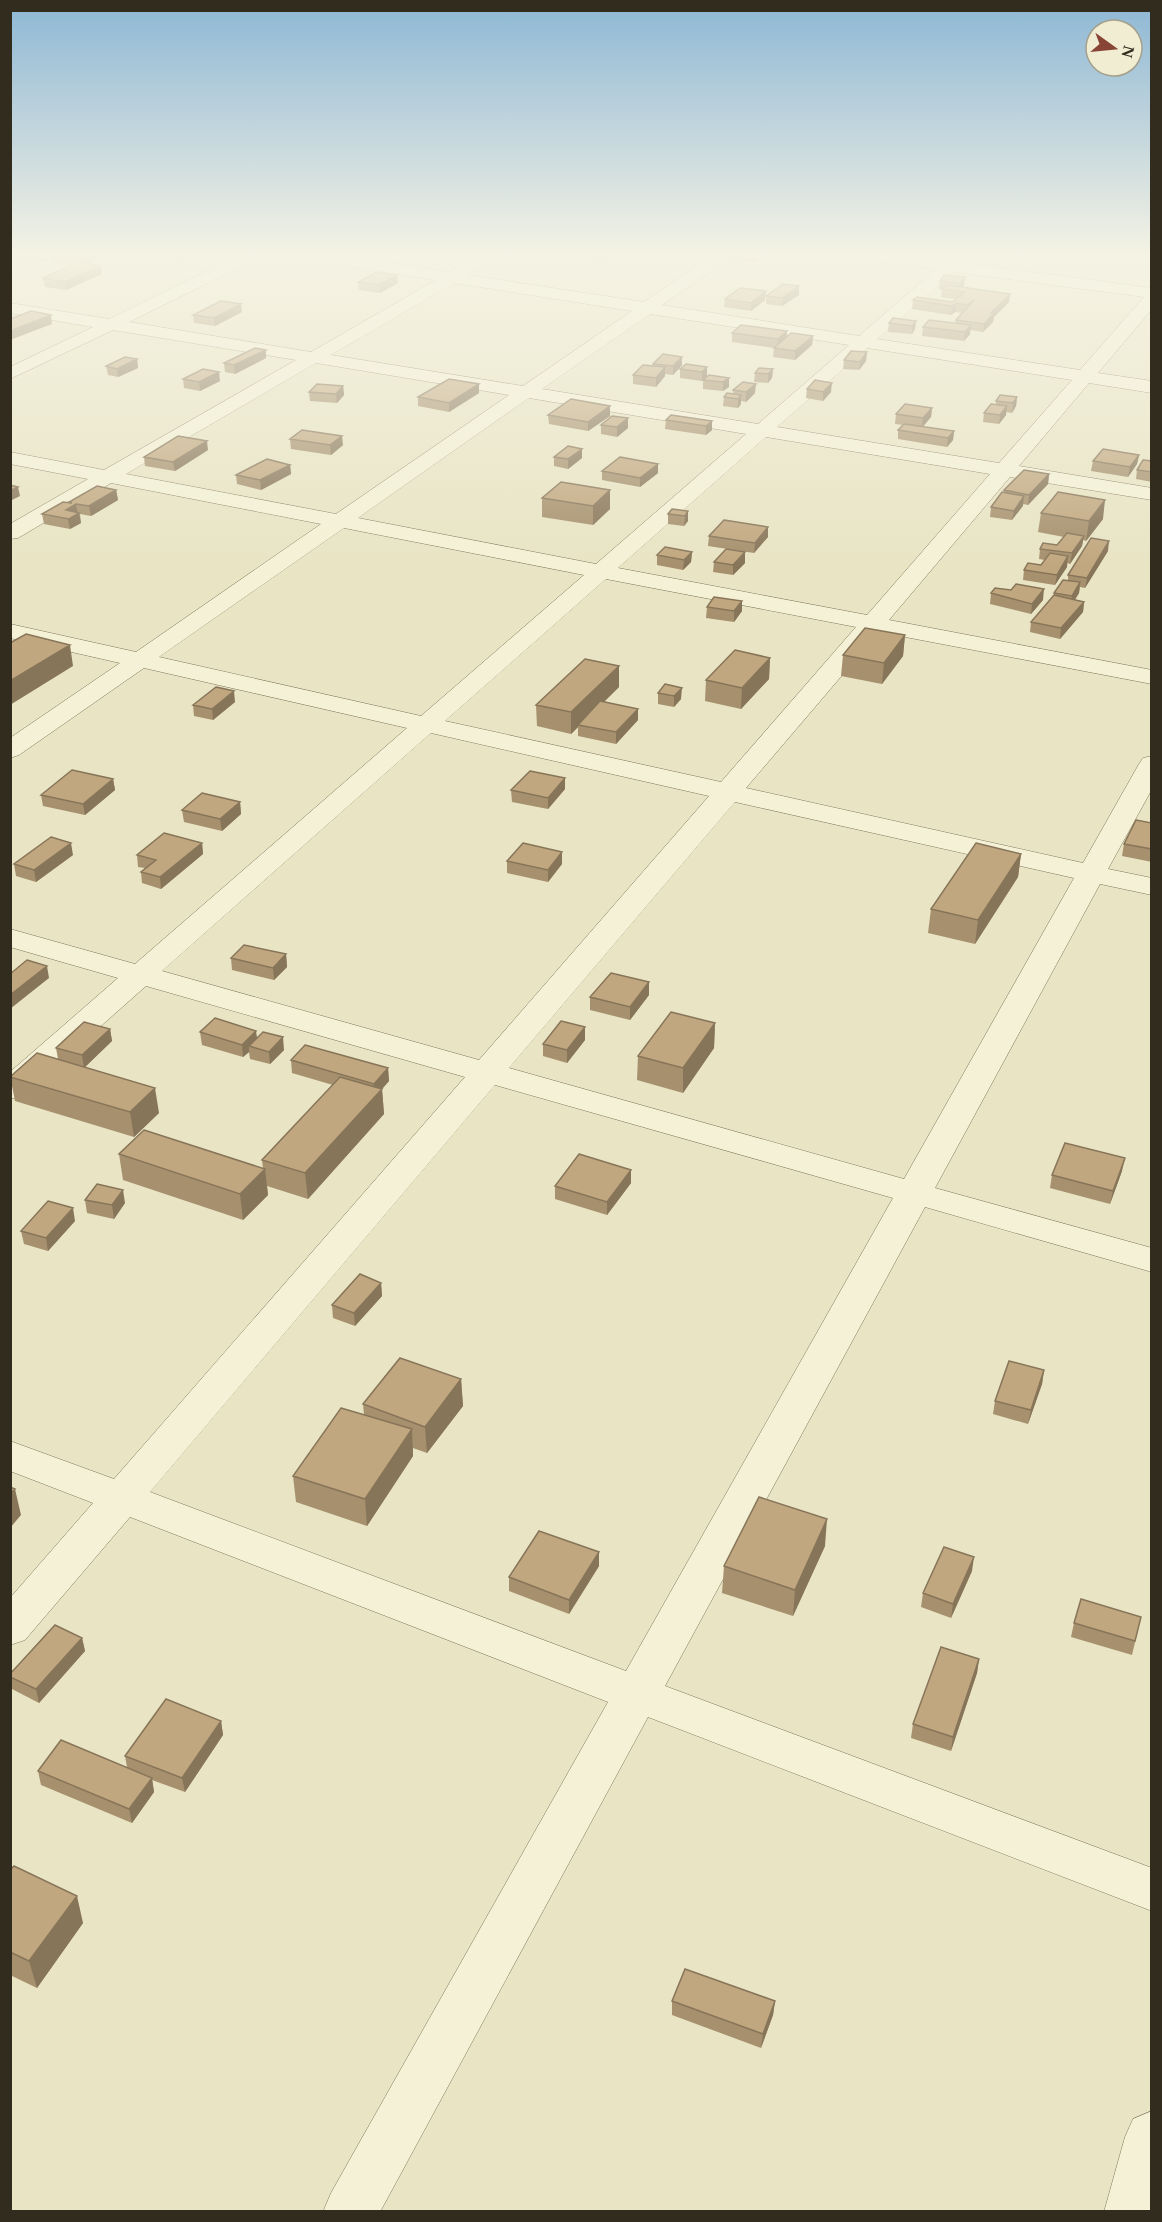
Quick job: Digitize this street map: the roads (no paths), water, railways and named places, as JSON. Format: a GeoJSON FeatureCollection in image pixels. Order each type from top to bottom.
{"type":"FeatureCollection","features":[{"type":"Feature","properties":{"kind":"street"},"geometry":{"type":"LineString","coordinates":[[10,374],[39,360]]}},
{"type":"Feature","properties":{"kind":"street"},"geometry":{"type":"LineString","coordinates":[[10,533],[308,360]]}},
{"type":"Feature","properties":{"kind":"street"},"geometry":{"type":"LineString","coordinates":[[329,360],[1152,494]]}},
{"type":"Feature","properties":{"kind":"street"},"geometry":{"type":"LineString","coordinates":[[10,750],[572,360]]}},
{"type":"Feature","properties":{"kind":"street"},"geometry":{"type":"LineString","coordinates":[[10,1089],[842,360]]}},
{"type":"Feature","properties":{"kind":"street"},"geometry":{"type":"LineString","coordinates":[[974,360],[1152,387]]}},
{"type":"Feature","properties":{"kind":"street"},"geometry":{"type":"LineString","coordinates":[[10,1628],[1098,360]]}},
{"type":"Feature","properties":{"kind":"street"},"geometry":{"type":"LineString","coordinates":[[10,458],[1152,677]]}},
{"type":"Feature","properties":{"kind":"street"},"geometry":{"type":"LineString","coordinates":[[10,631],[1152,887]]}},
{"type":"Feature","properties":{"kind":"street"},"geometry":{"type":"LineString","coordinates":[[350,2211],[1152,764]]}},
{"type":"Feature","properties":{"kind":"street"},"geometry":{"type":"LineString","coordinates":[[10,938],[1152,1260]]}},
{"type":"Feature","properties":{"kind":"street"},"geometry":{"type":"LineString","coordinates":[[10,1455],[1152,1890]]}},
{"type":"Feature","properties":{"kind":"street"},"geometry":{"type":"LineString","coordinates":[[1131,2211],[1152,2137]]}}]}
